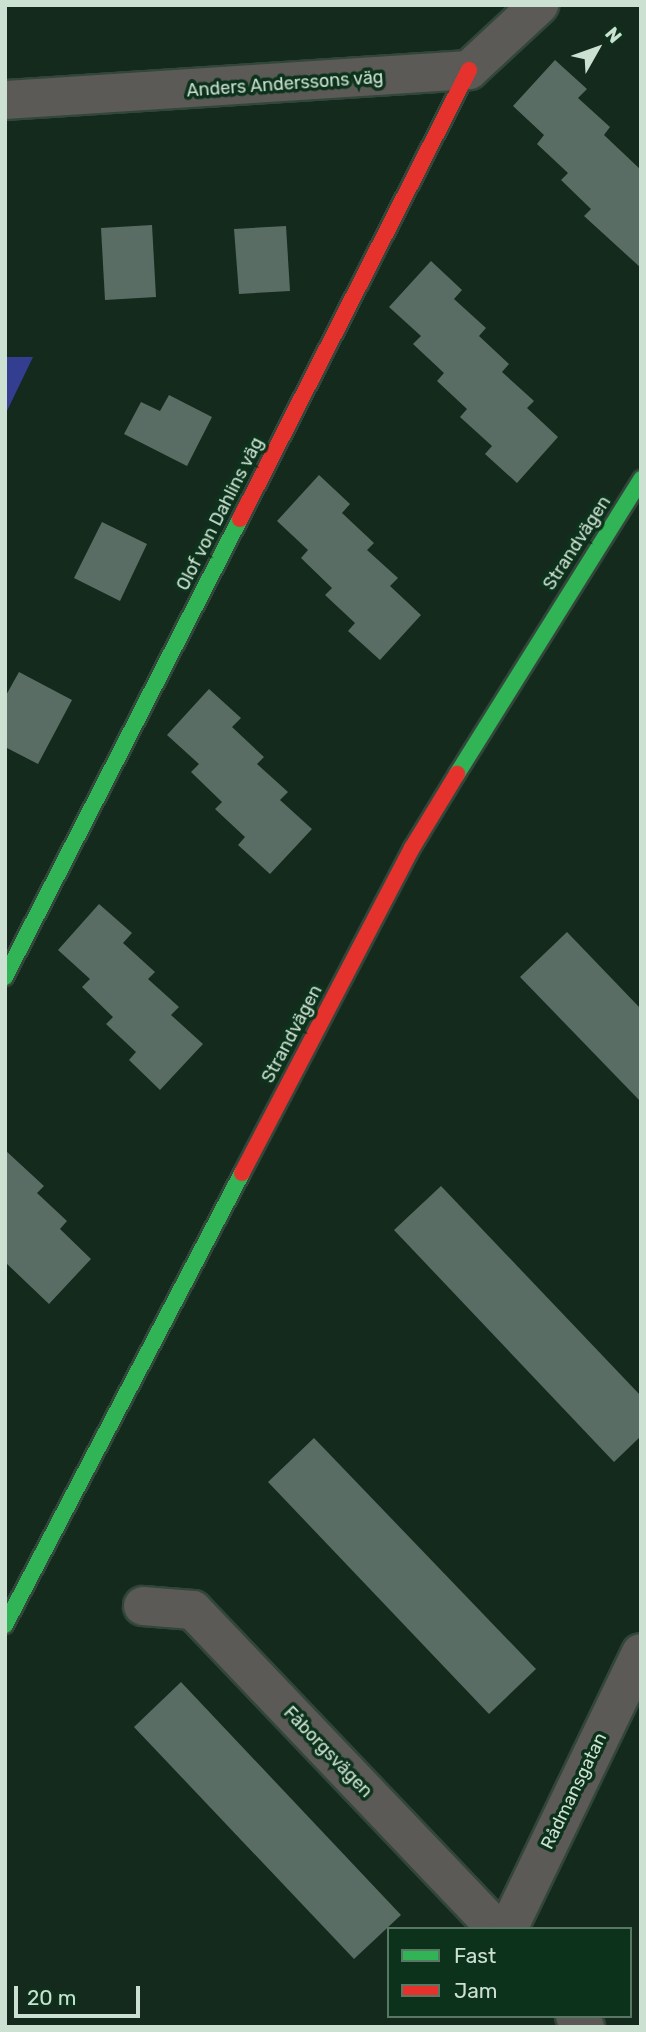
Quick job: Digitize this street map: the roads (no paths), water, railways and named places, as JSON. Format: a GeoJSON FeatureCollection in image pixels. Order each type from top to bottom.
{"type":"FeatureCollection","features":[{"type":"Feature","properties":{"kind":"street"},"geometry":{"type":"LineString","coordinates":[[469,70],[539,5]]}},
{"type":"Feature","properties":{"kind":"street","name":"Anders Anderssons väg"},"geometry":{"type":"LineString","coordinates":[[5,100],[469,70]]}},
{"type":"Feature","properties":{"kind":"street","name":"Olof von Dahlins väg"},"geometry":{"type":"LineString","coordinates":[[5,977],[469,70]]}},
{"type":"Feature","properties":{"kind":"street","name":"Strandvägen"},"geometry":{"type":"LineString","coordinates":[[5,1625],[412,848],[538,639],[641,479]]}},
{"type":"Feature","properties":{"kind":"street","name":"Fåborgsvägen"},"geometry":{"type":"LineString","coordinates":[[144,1606],[193,1610],[495,1927]]}},
{"type":"Feature","properties":{"kind":"street","name":"Rådmansgatan"},"geometry":{"type":"LineString","coordinates":[[509,1927],[641,1653]]}}]}
